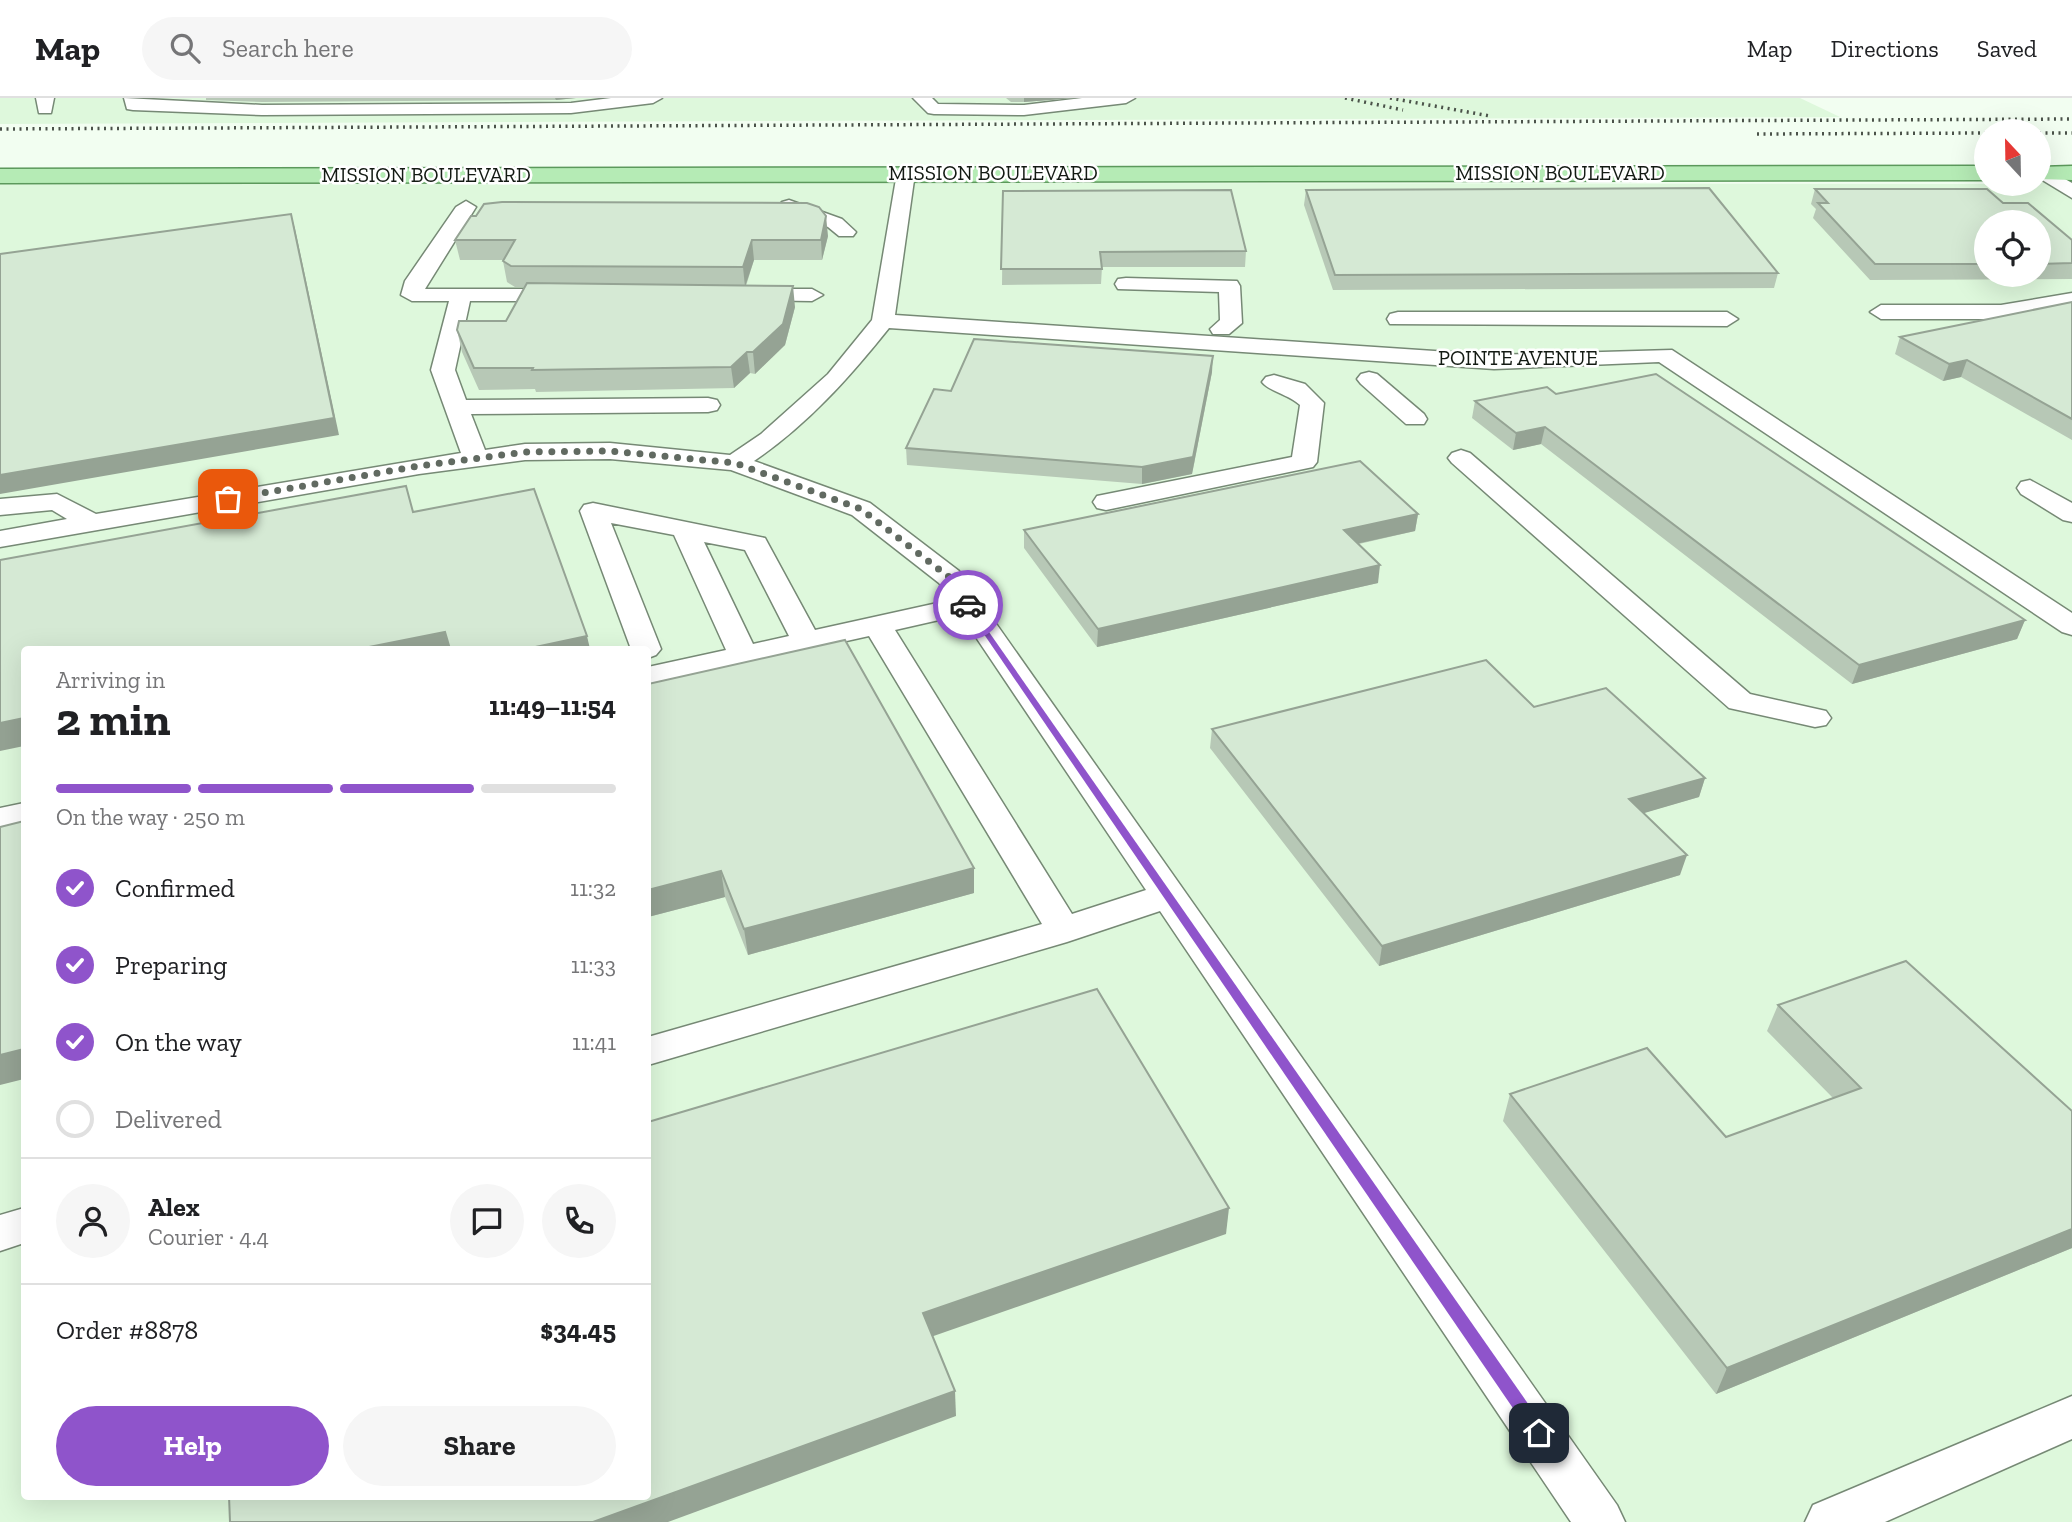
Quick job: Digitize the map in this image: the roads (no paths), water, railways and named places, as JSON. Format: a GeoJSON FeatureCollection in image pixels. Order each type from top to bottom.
{"type":"FeatureCollection","features":[{"type":"Feature","properties":{"kind":"main road","name":"MISSION BOULEVARD"},"geometry":{"type":"LineString","coordinates":[[0,159],[1974,156]]}},
{"type":"Feature","properties":{"kind":"main road"},"geometry":{"type":"LineString","coordinates":[[2051,163],[2072,156]]}},
{"type":"Feature","properties":{"kind":"main road"},"geometry":{"type":"LineString","coordinates":[[2051,169],[2072,173]]}},
{"type":"Feature","properties":{"kind":"main road","name":"MISSION BOULEVARD"},"geometry":{"type":"LineString","coordinates":[[0,176],[1974,173]]}},
{"type":"Feature","properties":{"kind":"street"},"geometry":{"type":"LineString","coordinates":[[133,98],[133,105],[261,110],[571,108],[653,98]]}},
{"type":"Feature","properties":{"kind":"street"},"geometry":{"type":"LineString","coordinates":[[922,98],[934,109],[1012,110],[1059,108],[1126,98]]}},
{"type":"Feature","properties":{"kind":"street"},"geometry":{"type":"LineString","coordinates":[[735,463],[771,439],[827,387],[883,321],[906,173]]}},
{"type":"Feature","properties":{"kind":"street"},"geometry":{"type":"LineString","coordinates":[[2051,176],[2072,192]]}},
{"type":"Feature","properties":{"kind":"street"},"geometry":{"type":"LineString","coordinates":[[466,206],[416,281],[412,295],[582,295]]}},
{"type":"Feature","properties":{"kind":"street"},"geometry":{"type":"LineString","coordinates":[[789,206],[835,223],[846,232]]}},
{"type":"Feature","properties":{"kind":"street"},"geometry":{"type":"LineString","coordinates":[[1126,284],[1229,286],[1231,323],[1221,329]]}},
{"type":"Feature","properties":{"kind":"street"},"geometry":{"type":"LineString","coordinates":[[461,295],[443,370],[475,458]]}},
{"type":"Feature","properties":{"kind":"street"},"geometry":{"type":"LineString","coordinates":[[731,295],[812,295]]}},
{"type":"Feature","properties":{"kind":"street"},"geometry":{"type":"LineString","coordinates":[[1881,312],[2001,313],[2072,299]]}},
{"type":"Feature","properties":{"kind":"street"},"geometry":{"type":"LineString","coordinates":[[1398,319],[1727,319]]}},
{"type":"Feature","properties":{"kind":"street","name":"POINTE AVENUE"},"geometry":{"type":"LineString","coordinates":[[883,321],[1494,362],[1664,355],[2072,626]]}},
{"type":"Feature","properties":{"kind":"street"},"geometry":{"type":"LineString","coordinates":[[1368,379],[1415,419]]}},
{"type":"Feature","properties":{"kind":"street"},"geometry":{"type":"LineString","coordinates":[[1106,502],[1304,462],[1312,402],[1297,389],[1273,382]]}},
{"type":"Feature","properties":{"kind":"street"},"geometry":{"type":"LineString","coordinates":[[456,407],[708,405]]}},
{"type":"Feature","properties":{"kind":"street"},"geometry":{"type":"LineString","coordinates":[[0,540],[475,458],[525,452],[610,451],[735,463],[861,509],[949,577],[1600,1522]]}},
{"type":"Feature","properties":{"kind":"street"},"geometry":{"type":"LineString","coordinates":[[1461,458],[1740,702],[1815,718]]}},
{"type":"Feature","properties":{"kind":"street"},"geometry":{"type":"LineString","coordinates":[[2030,488],[2072,514]]}},
{"type":"Feature","properties":{"kind":"street"},"geometry":{"type":"LineString","coordinates":[[0,507],[57,502],[92,523]]}},
{"type":"Feature","properties":{"kind":"street"},"geometry":{"type":"LineString","coordinates":[[643,646],[593,510],[755,544],[806,640]]}},
{"type":"Feature","properties":{"kind":"street"},"geometry":{"type":"LineString","coordinates":[[684,529],[743,654]]}},
{"type":"Feature","properties":{"kind":"street"},"geometry":{"type":"LineString","coordinates":[[651,663],[743,654],[968,605]]}},
{"type":"Feature","properties":{"kind":"street"},"geometry":{"type":"LineString","coordinates":[[877,625],[1064,930]]}},
{"type":"Feature","properties":{"kind":"street"},"geometry":{"type":"LineString","coordinates":[[0,819],[21,815]]}},
{"type":"Feature","properties":{"kind":"street"},"geometry":{"type":"LineString","coordinates":[[651,1050],[1064,930],[1168,895]]}},
{"type":"Feature","properties":{"kind":"street"},"geometry":{"type":"LineString","coordinates":[[0,1233],[21,1227]]}},
{"type":"Feature","properties":{"kind":"street"},"geometry":{"type":"LineString","coordinates":[[1830,1522],[2072,1417]]}},
{"type":"Feature","properties":{"kind":"railway"},"geometry":{"type":"LineString","coordinates":[[1345,98],[1403,110]]}},
{"type":"Feature","properties":{"kind":"railway"},"geometry":{"type":"LineString","coordinates":[[1390,98],[1490,116]]}},
{"type":"Feature","properties":{"kind":"railway"},"geometry":{"type":"LineString","coordinates":[[0,129],[2072,119]]}},
{"type":"Feature","properties":{"kind":"railway"},"geometry":{"type":"LineString","coordinates":[[1757,134],[1974,133]]}},
{"type":"Feature","properties":{"kind":"railway"},"geometry":{"type":"LineString","coordinates":[[2051,133],[2072,133]]}}]}
